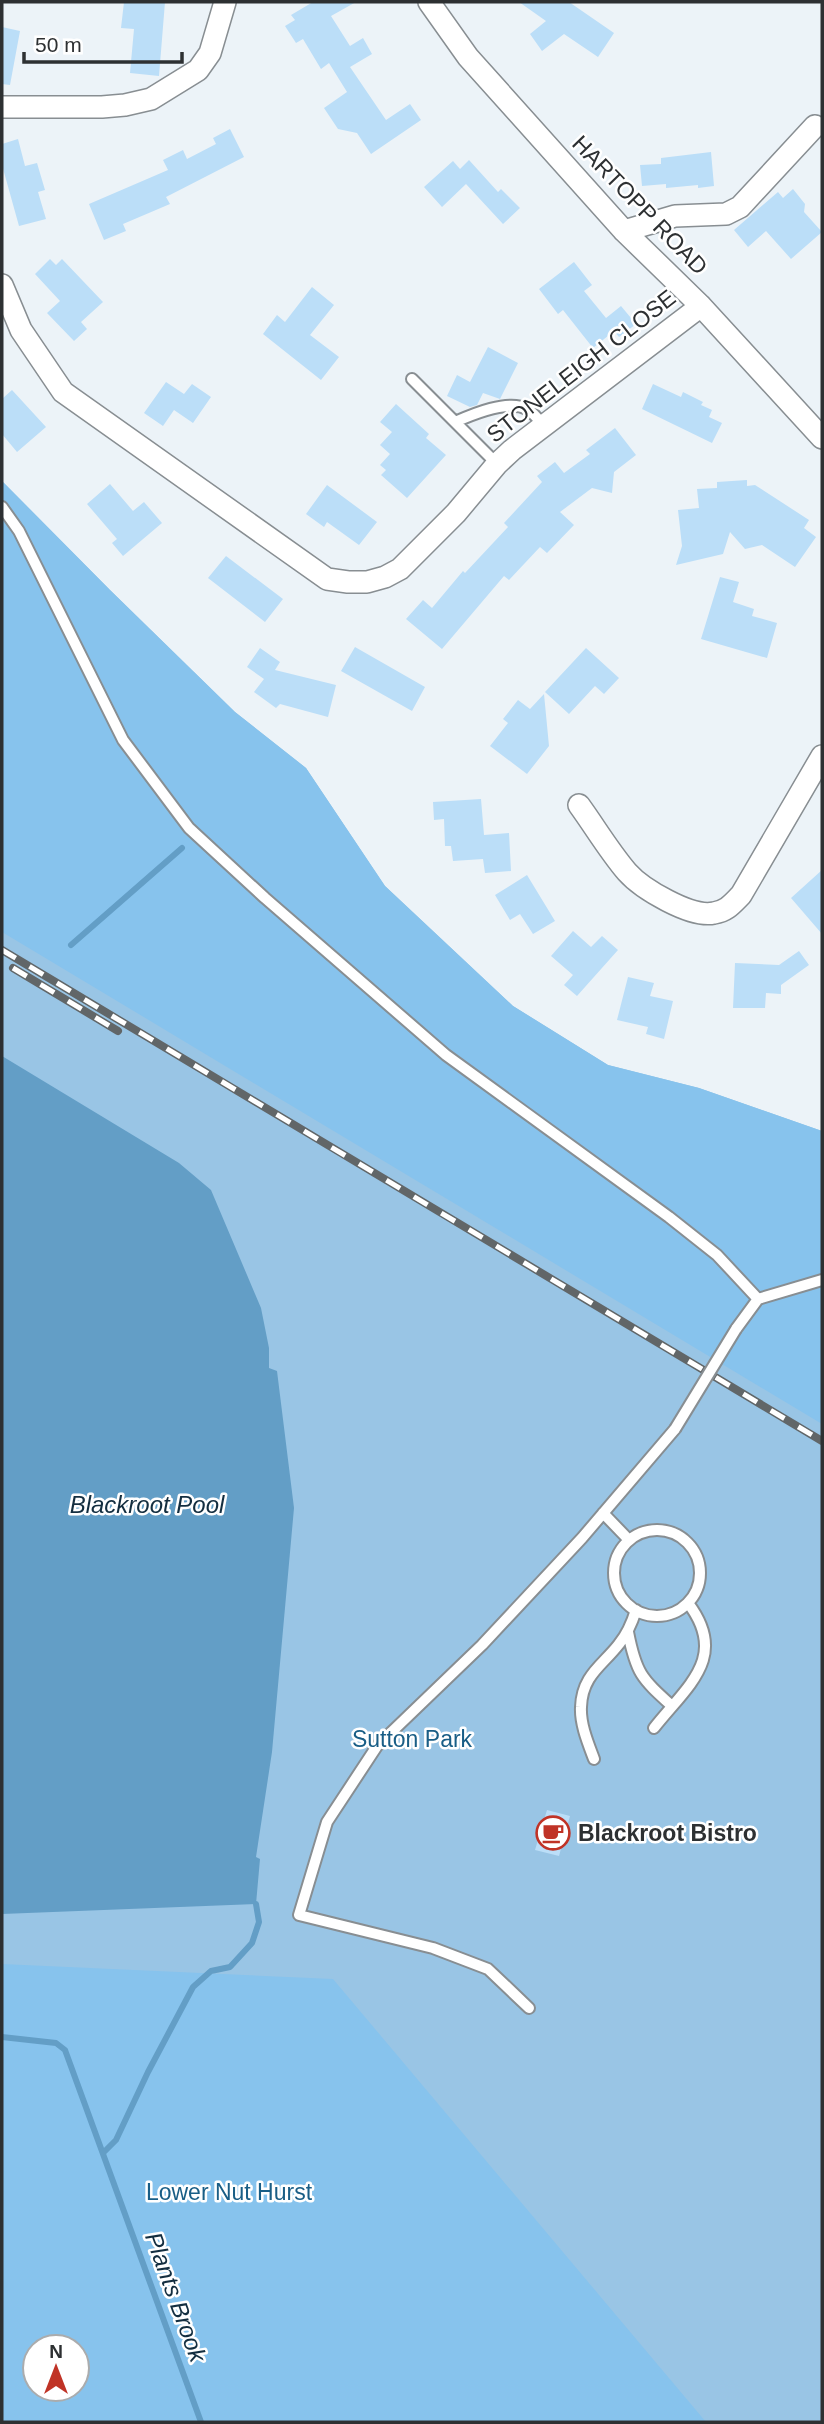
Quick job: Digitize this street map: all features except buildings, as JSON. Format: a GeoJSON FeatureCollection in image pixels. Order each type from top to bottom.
{"type":"FeatureCollection","features":[{"type":"Feature","properties":{"kind":"street"},"geometry":{"type":"LineString","coordinates":[[2,107],[102,107],[151,99],[198,70],[209,53],[225,2]]}},
{"type":"Feature","properties":{"kind":"street","name":"HARTOPP ROAD"},"geometry":{"type":"LineString","coordinates":[[429,2],[468,57],[624,231],[701,306],[822,438]]}},
{"type":"Feature","properties":{"kind":"street"},"geometry":{"type":"LineString","coordinates":[[624,231],[674,216],[726,214],[733,211],[740,207],[815,126]]}},
{"type":"Feature","properties":{"kind":"street","name":"STONELEIGH CLOSE"},"geometry":{"type":"LineString","coordinates":[[2,285],[21,330],[63,392],[327,579],[348,582],[385,578],[400,569],[456,513],[497,464],[701,306]]}},
{"type":"Feature","properties":{"kind":"street"},"geometry":{"type":"LineString","coordinates":[[579,805],[628,873],[649,890],[695,912],[712,914],[727,909],[741,895],[822,756]]}},
{"type":"Feature","properties":{"kind":"lane"},"geometry":{"type":"LineString","coordinates":[[412,379],[497,464]]}},
{"type":"Feature","properties":{"kind":"lane"},"geometry":{"type":"LineString","coordinates":[[455,422],[478,411],[503,406],[527,408],[544,425]]}},
{"type":"Feature","properties":{"kind":"lane"},"geometry":{"type":"LineString","coordinates":[[2,507],[19,531],[123,740],[189,828],[265,898],[446,1055],[669,1217],[717,1255],[758,1299]]}},
{"type":"Feature","properties":{"kind":"lane"},"geometry":{"type":"LineString","coordinates":[[529,2008],[488,1969],[433,1948],[299,1915],[327,1822],[377,1745],[482,1645],[603,1513],[675,1429],[736,1329],[758,1299],[822,1280]]}},
{"type":"Feature","properties":{"kind":"lane"},"geometry":{"type":"LineString","coordinates":[[603,1513],[629,1540]]}},
{"type":"Feature","properties":{"kind":"lane"},"geometry":{"type":"LineString","coordinates":[[656,1530],[671,1532],[684,1538],[694,1549],[701,1577],[697,1591],[688,1603],[677,1611],[649,1615],[636,1610],[625,1601],[614,1577],[620,1550],[629,1540],[642,1532],[656,1530]]}},
{"type":"Feature","properties":{"kind":"lane"},"geometry":{"type":"LineString","coordinates":[[654,1728],[697,1675],[707,1649],[705,1632],[688,1603]]}},
{"type":"Feature","properties":{"kind":"lane"},"geometry":{"type":"LineString","coordinates":[[594,1759],[581,1709],[583,1693],[593,1670],[618,1647],[628,1632],[636,1610]]}},
{"type":"Feature","properties":{"kind":"lane"},"geometry":{"type":"LineString","coordinates":[[628,1632],[634,1663],[643,1678],[672,1706]]}},
{"type":"Feature","properties":{"kind":"green space","name":"Sutton Park"},"geometry":{"type":"Polygon","coordinates":[[[2,481],[235,712],[306,768],[385,886],[513,1006],[608,1065],[699,1088],[822,1131],[822,2422],[2,2422],[2,481]]]}},
{"type":"Feature","properties":{"kind":"green space"},"geometry":{"type":"Polygon","coordinates":[[[2,481],[235,712],[306,768],[385,886],[513,1006],[608,1065],[699,1088],[822,1131],[822,1424],[2,932],[2,481]]]}},
{"type":"Feature","properties":{"kind":"green space","name":"Lower Nut Hurst"},"geometry":{"type":"Polygon","coordinates":[[[2,1964],[333,1979],[706,2422],[2,2422],[2,1964]]]}},
{"type":"Feature","properties":{"kind":"water","name":"Blackroot Pool"},"geometry":{"type":"Polygon","coordinates":[[[2,1056],[179,1163],[211,1190],[261,1308],[269,1348],[269,1368],[277,1371],[294,1508],[272,1752],[256,1857],[260,1859],[256,1904],[2,1914],[2,1056]]]}},
{"type":"Feature","properties":{"kind":"waterway"},"geometry":{"type":"LineString","coordinates":[[71,945],[182,848]]}},
{"type":"Feature","properties":{"kind":"waterway"},"geometry":{"type":"LineString","coordinates":[[104,2152],[116,2140],[193,1987],[211,1971],[230,1967],[252,1943],[259,1922],[256,1904]]}},
{"type":"Feature","properties":{"kind":"waterway","name":"Plants Brook"},"geometry":{"type":"LineString","coordinates":[[2,2037],[56,2043],[65,2050],[201,2422]]}},
{"type":"Feature","properties":{"kind":"railway"},"geometry":{"type":"LineString","coordinates":[[2,950],[822,1441]]}},
{"type":"Feature","properties":{"kind":"railway"},"geometry":{"type":"LineString","coordinates":[[13,968],[118,1031]]}},
{"type":"Feature","properties":{"kind":"place","name":"Blackroot Bistro"},"geometry":{"type":"Point","coordinates":[553,1833]}}]}
